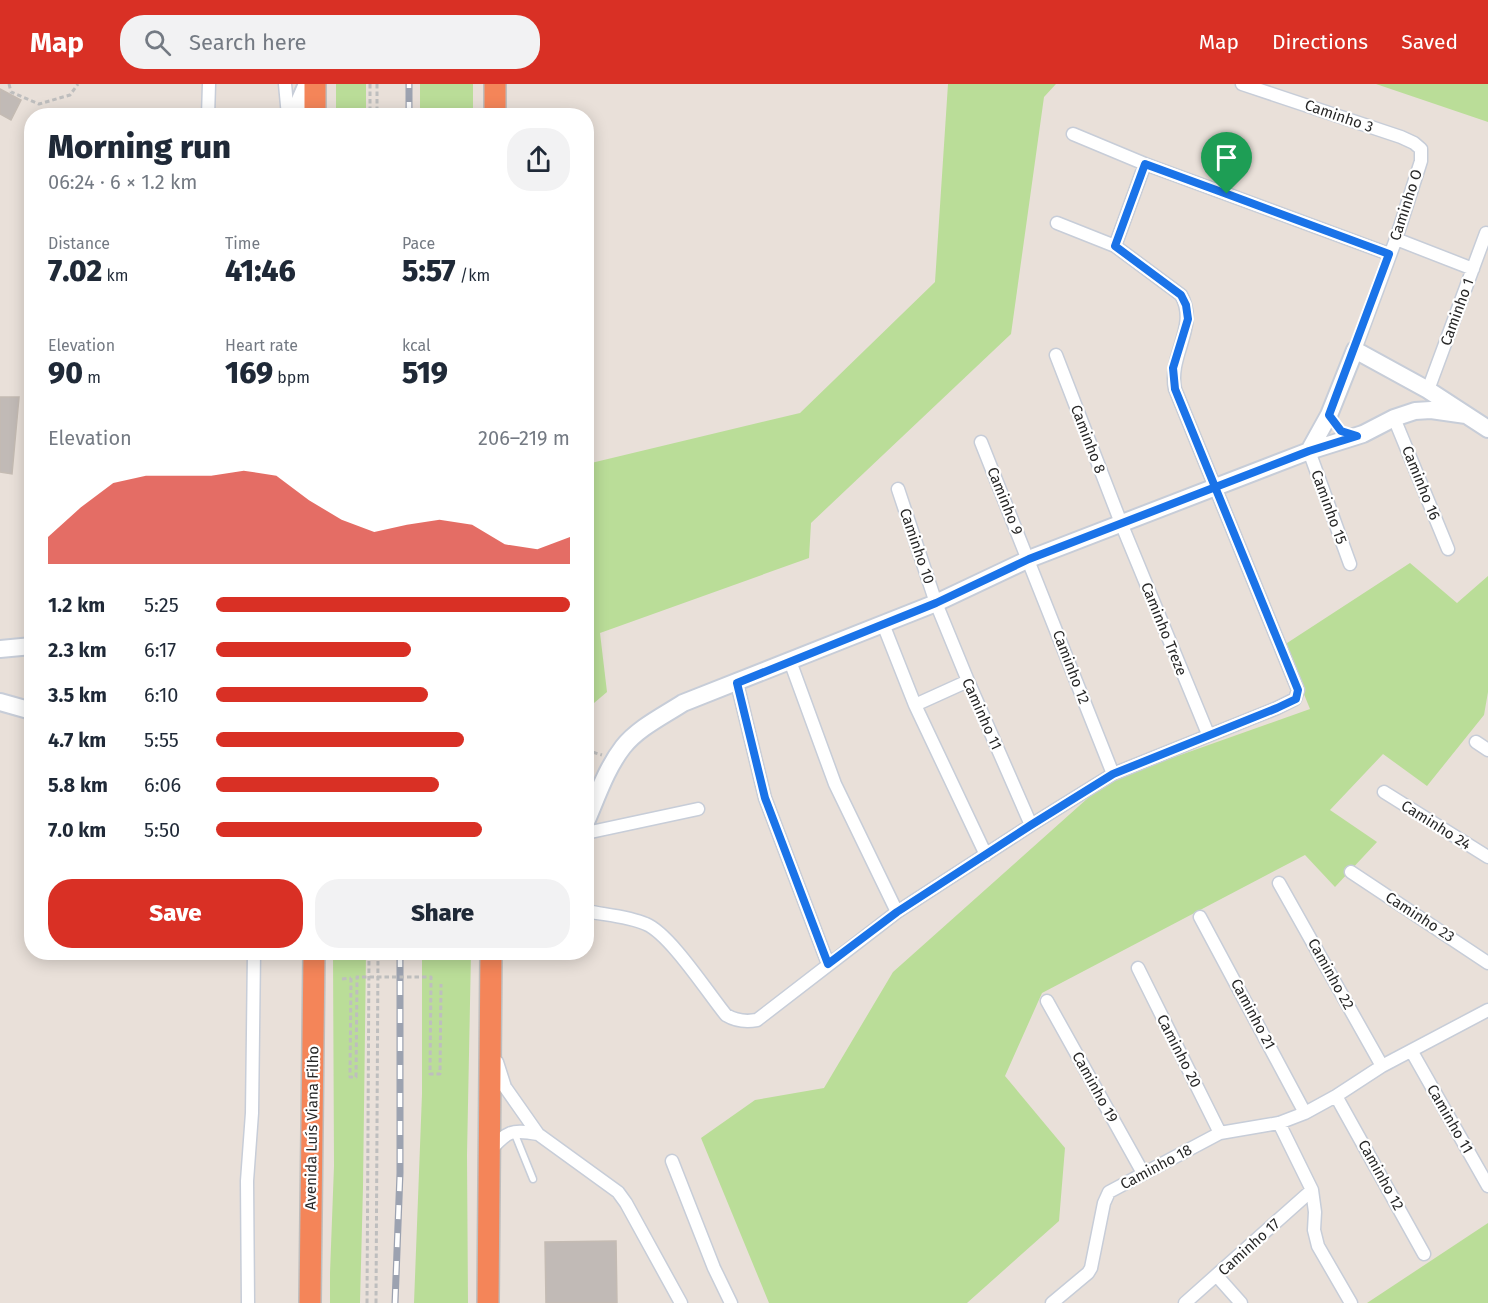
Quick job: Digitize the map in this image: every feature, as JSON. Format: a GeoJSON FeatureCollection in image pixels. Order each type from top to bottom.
{"type":"FeatureCollection","features":[{"type":"Feature","properties":{"kind":"highway"},"geometry":{"type":"LineString","coordinates":[[315,84],[315,108]]}},
{"type":"Feature","properties":{"kind":"highway"},"geometry":{"type":"LineString","coordinates":[[495,84],[495,108]]}},
{"type":"Feature","properties":{"kind":"highway","name":"Avenida Luís Viana Filho"},"geometry":{"type":"LineString","coordinates":[[310,1303],[314,960]]}},
{"type":"Feature","properties":{"kind":"highway"},"geometry":{"type":"LineString","coordinates":[[488,1303],[490,1025],[494,960]]}},
{"type":"Feature","properties":{"kind":"main road"},"geometry":{"type":"LineString","coordinates":[[296,108],[307,84]]}},
{"type":"Feature","properties":{"kind":"main road"},"geometry":{"type":"LineString","coordinates":[[1309,451],[1329,415],[1355,350],[1428,390],[1488,429]]}},
{"type":"Feature","properties":{"kind":"main road"},"geometry":{"type":"LineString","coordinates":[[1414,411],[1428,390]]}},
{"type":"Feature","properties":{"kind":"main road"},"geometry":{"type":"LineString","coordinates":[[594,804],[606,776],[624,746],[648,725],[683,703],[936,603],[1029,559],[1309,451],[1357,436],[1394,418],[1414,411],[1444,411],[1466,415]]}},
{"type":"Feature","properties":{"kind":"main road"},"geometry":{"type":"LineString","coordinates":[[1329,415],[1341,431],[1357,436]]}},
{"type":"Feature","properties":{"kind":"main road"},"geometry":{"type":"LineString","coordinates":[[0,650],[24,647]]}},
{"type":"Feature","properties":{"kind":"main road"},"geometry":{"type":"LineString","coordinates":[[0,702],[24,709]]}},
{"type":"Feature","properties":{"kind":"street"},"geometry":{"type":"LineString","coordinates":[[208,108],[209,84]]}},
{"type":"Feature","properties":{"kind":"street"},"geometry":{"type":"LineString","coordinates":[[285,84],[287,108]]}},
{"type":"Feature","properties":{"kind":"street","name":"Caminho 3"},"geometry":{"type":"LineString","coordinates":[[1242,84],[1401,137]]}},
{"type":"Feature","properties":{"kind":"street"},"geometry":{"type":"LineString","coordinates":[[1073,134],[1145,164],[1389,254]]}},
{"type":"Feature","properties":{"kind":"street","name":"Caminho O"},"geometry":{"type":"LineString","coordinates":[[1355,350],[1396,239],[1422,154],[1421,149],[1414,143],[1401,137]]}},
{"type":"Feature","properties":{"kind":"street"},"geometry":{"type":"LineString","coordinates":[[1115,246],[1145,164]]}},
{"type":"Feature","properties":{"kind":"street"},"geometry":{"type":"LineString","coordinates":[[594,913],[639,921],[661,933],[726,1015],[744,1021],[757,1020],[897,912],[1113,774],[1296,699],[1298,693],[1175,389],[1173,368],[1188,319],[1186,305],[1181,295],[1115,246],[1057,223]]}},
{"type":"Feature","properties":{"kind":"street","name":"Caminho 1"},"geometry":{"type":"LineString","coordinates":[[1428,390],[1486,233]]}},
{"type":"Feature","properties":{"kind":"street"},"geometry":{"type":"LineString","coordinates":[[1396,239],[1473,269]]}},
{"type":"Feature","properties":{"kind":"street","name":"Caminho 8"},"geometry":{"type":"LineString","coordinates":[[1056,355],[1121,523]]}},
{"type":"Feature","properties":{"kind":"street","name":"Caminho 16"},"geometry":{"type":"LineString","coordinates":[[1394,418],[1448,549]]}},
{"type":"Feature","properties":{"kind":"street","name":"Caminho 9"},"geometry":{"type":"LineString","coordinates":[[981,442],[1029,559]]}},
{"type":"Feature","properties":{"kind":"street","name":"Caminho 15"},"geometry":{"type":"LineString","coordinates":[[1309,451],[1350,564]]}},
{"type":"Feature","properties":{"kind":"street","name":"Caminho 10"},"geometry":{"type":"LineString","coordinates":[[898,489],[936,603]]}},
{"type":"Feature","properties":{"kind":"street","name":"Caminho Treze"},"geometry":{"type":"LineString","coordinates":[[1121,523],[1208,735]]}},
{"type":"Feature","properties":{"kind":"street","name":"Caminho 12"},"geometry":{"type":"LineString","coordinates":[[1029,559],[1113,774]]}},
{"type":"Feature","properties":{"kind":"street","name":"Caminho 11"},"geometry":{"type":"LineString","coordinates":[[936,603],[1031,825]]}},
{"type":"Feature","properties":{"kind":"street"},"geometry":{"type":"LineString","coordinates":[[883,624],[915,705],[986,855]]}},
{"type":"Feature","properties":{"kind":"street"},"geometry":{"type":"LineString","coordinates":[[790,661],[835,784],[897,912]]}},
{"type":"Feature","properties":{"kind":"street"},"geometry":{"type":"LineString","coordinates":[[915,705],[968,681]]}},
{"type":"Feature","properties":{"kind":"street"},"geometry":{"type":"LineString","coordinates":[[737,683],[765,798],[828,964]]}},
{"type":"Feature","properties":{"kind":"street"},"geometry":{"type":"LineString","coordinates":[[1476,742],[1488,750]]}},
{"type":"Feature","properties":{"kind":"street","name":"Caminho 24"},"geometry":{"type":"LineString","coordinates":[[1384,792],[1488,857]]}},
{"type":"Feature","properties":{"kind":"street"},"geometry":{"type":"LineString","coordinates":[[594,831],[698,809]]}},
{"type":"Feature","properties":{"kind":"street","name":"Caminho 23"},"geometry":{"type":"LineString","coordinates":[[1351,872],[1488,963]]}},
{"type":"Feature","properties":{"kind":"street","name":"Caminho 22"},"geometry":{"type":"LineString","coordinates":[[1279,883],[1382,1066]]}},
{"type":"Feature","properties":{"kind":"street","name":"Caminho 21"},"geometry":{"type":"LineString","coordinates":[[1200,917],[1305,1113]]}},
{"type":"Feature","properties":{"kind":"street"},"geometry":{"type":"LineString","coordinates":[[248,1303],[247,1181],[252,1113],[254,960]]}},
{"type":"Feature","properties":{"kind":"street","name":"Caminho 20"},"geometry":{"type":"LineString","coordinates":[[1138,968],[1220,1133]]}},
{"type":"Feature","properties":{"kind":"street","name":"Caminho 19"},"geometry":{"type":"LineString","coordinates":[[1047,1000],[1143,1173]]}},
{"type":"Feature","properties":{"kind":"street","name":"Caminho 18"},"geometry":{"type":"LineString","coordinates":[[1052,1303],[1091,1268],[1104,1203],[1109,1192],[1220,1133],[1279,1123],[1305,1113],[1382,1066],[1488,1010]]}},
{"type":"Feature","properties":{"kind":"street"},"geometry":{"type":"LineString","coordinates":[[490,1025],[500,1075],[505,1087],[538,1134],[618,1192],[681,1303]]}},
{"type":"Feature","properties":{"kind":"street","name":"Caminho 11"},"geometry":{"type":"LineString","coordinates":[[1412,1052],[1488,1186]]}},
{"type":"Feature","properties":{"kind":"street","name":"Caminho 12"},"geometry":{"type":"LineString","coordinates":[[1336,1096],[1424,1254]]}},
{"type":"Feature","properties":{"kind":"street"},"geometry":{"type":"LineString","coordinates":[[1279,1123],[1312,1190],[1315,1201],[1316,1238],[1351,1303]]}},
{"type":"Feature","properties":{"kind":"street"},"geometry":{"type":"LineString","coordinates":[[489,1153],[506,1134],[514,1131],[538,1134]]}},
{"type":"Feature","properties":{"kind":"street"},"geometry":{"type":"LineString","coordinates":[[672,1161],[714,1268],[731,1303]]}},
{"type":"Feature","properties":{"kind":"street","name":"Caminho 17"},"geometry":{"type":"LineString","coordinates":[[1185,1303],[1312,1190]]}},
{"type":"Feature","properties":{"kind":"street"},"geometry":{"type":"LineString","coordinates":[[1217,1276],[1241,1303]]}},
{"type":"Feature","properties":{"kind":"lane"},"geometry":{"type":"LineString","coordinates":[[514,1131],[533,1179]]}},
{"type":"Feature","properties":{"kind":"path"},"geometry":{"type":"LineString","coordinates":[[9,84],[11,92],[39,104],[70,95],[78,84]]}},
{"type":"Feature","properties":{"kind":"path"},"geometry":{"type":"LineString","coordinates":[[370,84],[370,108]]}},
{"type":"Feature","properties":{"kind":"path"},"geometry":{"type":"LineString","coordinates":[[377,84],[377,108]]}},
{"type":"Feature","properties":{"kind":"path"},"geometry":{"type":"LineString","coordinates":[[594,752],[602,755]]}},
{"type":"Feature","properties":{"kind":"path"},"geometry":{"type":"LineString","coordinates":[[367,1303],[369,960]]}},
{"type":"Feature","properties":{"kind":"path"},"geometry":{"type":"LineString","coordinates":[[376,1303],[378,960]]}},
{"type":"Feature","properties":{"kind":"path"},"geometry":{"type":"LineString","coordinates":[[342,979],[351,978],[350,1077],[356,1077],[357,977],[431,977],[430,1074],[440,1074],[441,984]]}},
{"type":"Feature","properties":{"kind":"green space"},"geometry":{"type":"Polygon","coordinates":[[[336,84],[366,84],[366,108],[336,108],[336,84]]]}},
{"type":"Feature","properties":{"kind":"green space"},"geometry":{"type":"Polygon","coordinates":[[[420,84],[473,84],[473,108],[420,108],[420,84]]]}},
{"type":"Feature","properties":{"kind":"green space"},"geometry":{"type":"Polygon","coordinates":[[[948,84],[1056,84],[1044,97],[1011,334],[811,523],[809,558],[600,633],[607,692],[594,703],[594,462],[800,413],[935,282],[948,84]]]}},
{"type":"Feature","properties":{"kind":"green space"},"geometry":{"type":"Polygon","coordinates":[[[1376,84],[1488,84],[1488,122],[1376,84]]]}},
{"type":"Feature","properties":{"kind":"green space"},"geometry":{"type":"Polygon","coordinates":[[[1410,563],[1457,603],[1488,576],[1488,692],[1484,715],[1427,786],[1383,754],[1330,810],[1377,842],[1335,887],[1305,855],[1042,993],[1005,1076],[1065,1148],[1059,1221],[967,1303],[769,1303],[701,1138],[755,1100],[824,1088],[893,972],[1107,781],[1310,709],[1284,645],[1410,563]]]}},
{"type":"Feature","properties":{"kind":"green space"},"geometry":{"type":"Polygon","coordinates":[[[333,960],[366,960],[360,1303],[330,1303],[334,1166],[333,960]]]}},
{"type":"Feature","properties":{"kind":"green space"},"geometry":{"type":"Polygon","coordinates":[[[422,960],[471,960],[467,1155],[468,1303],[414,1303],[422,1094],[422,960]]]}},
{"type":"Feature","properties":{"kind":"green space"},"geometry":{"type":"Polygon","coordinates":[[[1488,1223],[1488,1303],[1367,1303],[1488,1223]]]}},
{"type":"Feature","properties":{"kind":"building"},"geometry":{"type":"Polygon","coordinates":[[[0,89],[21,100],[11,120],[0,114],[0,89]]]}},
{"type":"Feature","properties":{"kind":"building"},"geometry":{"type":"Polygon","coordinates":[[[0,397],[19,397],[12,474],[0,472],[0,397]]]}},
{"type":"Feature","properties":{"kind":"building"},"geometry":{"type":"Polygon","coordinates":[[[616,1241],[617,1303],[546,1303],[545,1242],[616,1241]]]}},
{"type":"Feature","properties":{"kind":"railway"},"geometry":{"type":"LineString","coordinates":[[409,84],[409,108]]}},
{"type":"Feature","properties":{"kind":"railway"},"geometry":{"type":"LineString","coordinates":[[395,1303],[400,1173],[400,960]]}},
{"type":"Feature","properties":{"kind":"route"},"geometry":{"type":"LineString","coordinates":[[1227,194],[1145,164],[1115,246],[1181,295],[1186,305],[1188,319],[1173,368],[1175,389],[1214,487],[1277,643],[1298,690],[1296,699],[1113,774],[897,912],[828,964],[771,819],[737,683],[936,603],[1029,559],[1214,487],[1261,469],[1357,436],[1341,431],[1329,415],[1389,254],[1227,194]]}}]}
